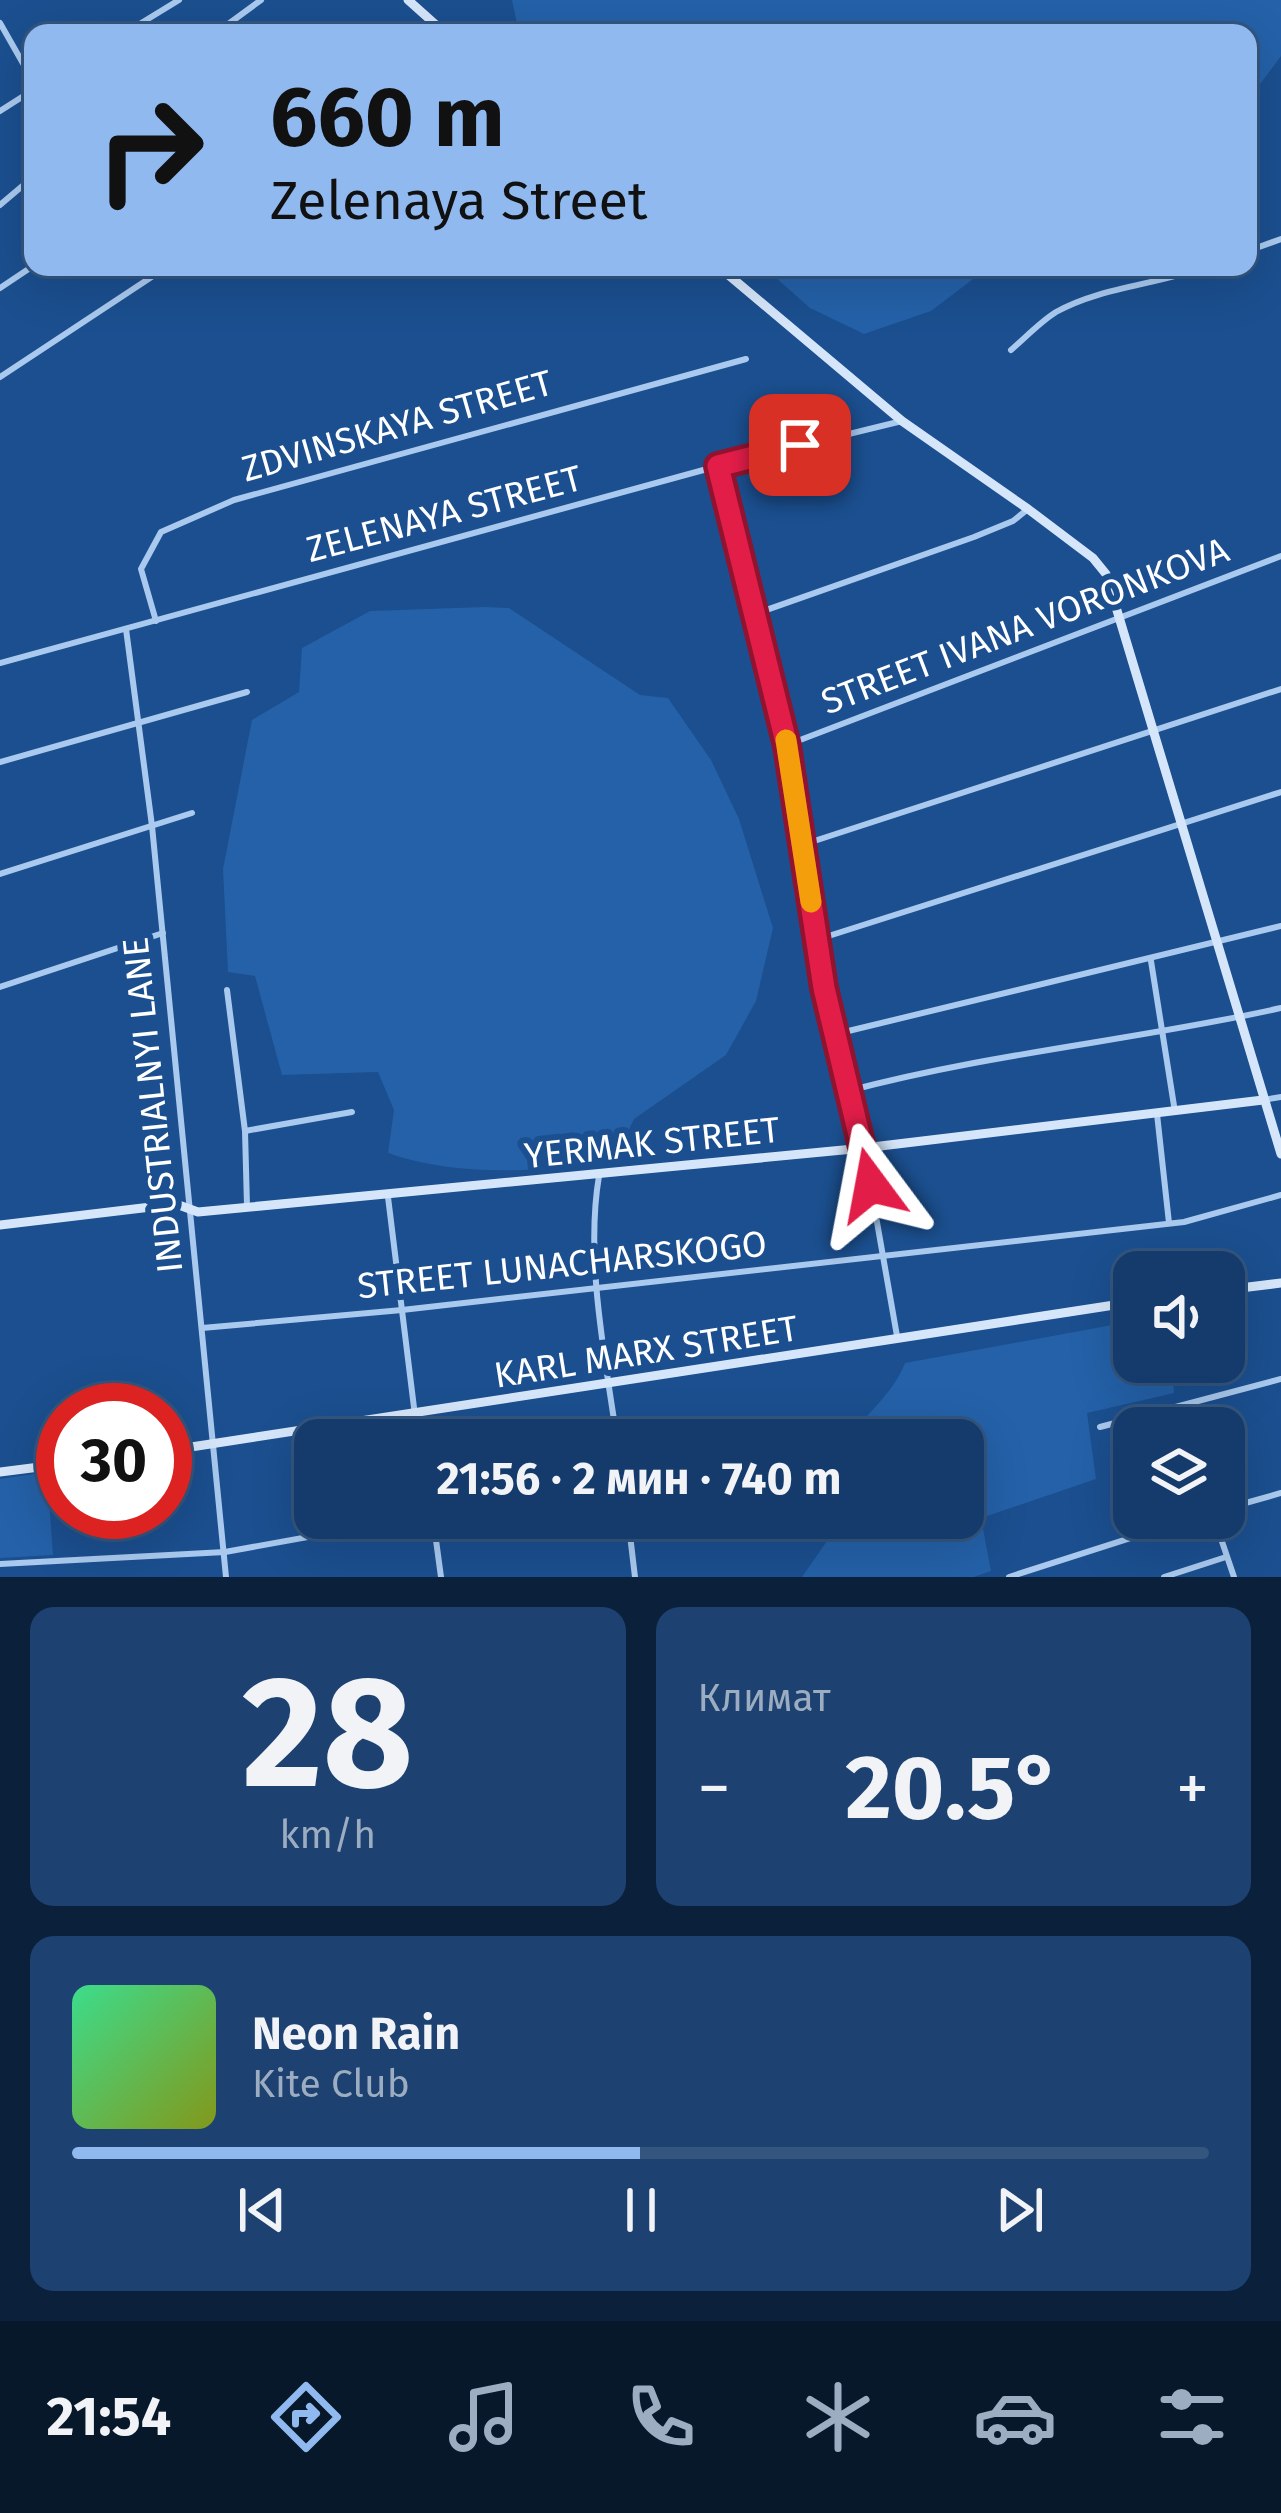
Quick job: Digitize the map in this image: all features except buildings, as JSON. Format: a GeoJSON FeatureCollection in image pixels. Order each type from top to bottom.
{"type":"FeatureCollection","features":[{"type":"Feature","properties":{"kind":"main road"},"geometry":{"type":"LineString","coordinates":[[408,0],[435,24]]}},
{"type":"Feature","properties":{"kind":"main road"},"geometry":{"type":"LineString","coordinates":[[729,276],[902,421],[1028,509],[1102,568],[1281,1154]]}},
{"type":"Feature","properties":{"kind":"main road","name":"YERMAK STREET"},"geometry":{"type":"LineString","coordinates":[[0,1225],[176,1204],[198,1212],[388,1197],[864,1148],[1263,1100]]}},
{"type":"Feature","properties":{"kind":"main road"},"geometry":{"type":"LineString","coordinates":[[1245,1287],[1281,1283]]}},
{"type":"Feature","properties":{"kind":"main road","name":"KARL MARX STREET"},"geometry":{"type":"LineString","coordinates":[[192,1448],[1113,1305]]}},
{"type":"Feature","properties":{"kind":"main road"},"geometry":{"type":"LineString","coordinates":[[0,1472],[36,1467]]}},
{"type":"Feature","properties":{"kind":"street"},"geometry":{"type":"LineString","coordinates":[[140,24],[179,0]]}},
{"type":"Feature","properties":{"kind":"street"},"geometry":{"type":"LineString","coordinates":[[228,24],[261,0]]}},
{"type":"Feature","properties":{"kind":"street"},"geometry":{"type":"LineString","coordinates":[[0,23],[24,65]]}},
{"type":"Feature","properties":{"kind":"street"},"geometry":{"type":"LineString","coordinates":[[0,205],[24,185]]}},
{"type":"Feature","properties":{"kind":"street"},"geometry":{"type":"LineString","coordinates":[[0,377],[153,276]]}},
{"type":"Feature","properties":{"kind":"street"},"geometry":{"type":"LineString","coordinates":[[1011,350],[1054,313],[1105,292],[1180,276]]}},
{"type":"Feature","properties":{"kind":"street","name":"ZDVINSKAYA STREET"},"geometry":{"type":"LineString","coordinates":[[156,621],[141,569],[161,532],[174,524],[234,500],[746,359]]}},
{"type":"Feature","properties":{"kind":"street","name":"ZELENAYA STREET"},"geometry":{"type":"LineString","coordinates":[[0,662],[718,466],[902,421]]}},
{"type":"Feature","properties":{"kind":"street"},"geometry":{"type":"LineString","coordinates":[[718,466],[787,746],[816,940],[864,1148],[897,1340]]}},
{"type":"Feature","properties":{"kind":"street"},"geometry":{"type":"LineString","coordinates":[[752,614],[974,537],[1028,509]]}},
{"type":"Feature","properties":{"kind":"street","name":"STREET IVANA VORONKOVA"},"geometry":{"type":"LineString","coordinates":[[787,746],[1281,556]]}},
{"type":"Feature","properties":{"kind":"street","name":"INDUSTRIALNYI LANE"},"geometry":{"type":"LineString","coordinates":[[126,629],[152,826],[226,1577]]}},
{"type":"Feature","properties":{"kind":"street"},"geometry":{"type":"LineString","coordinates":[[805,844],[1281,689]]}},
{"type":"Feature","properties":{"kind":"street"},"geometry":{"type":"LineString","coordinates":[[0,762],[247,692]]}},
{"type":"Feature","properties":{"kind":"street"},"geometry":{"type":"LineString","coordinates":[[816,940],[1281,792]]}},
{"type":"Feature","properties":{"kind":"street"},"geometry":{"type":"LineString","coordinates":[[0,874],[193,813]]}},
{"type":"Feature","properties":{"kind":"street"},"geometry":{"type":"LineString","coordinates":[[835,1035],[1281,926]]}},
{"type":"Feature","properties":{"kind":"street"},"geometry":{"type":"LineString","coordinates":[[0,987],[163,933]]}},
{"type":"Feature","properties":{"kind":"street"},"geometry":{"type":"LineString","coordinates":[[1151,961],[1175,1112]]}},
{"type":"Feature","properties":{"kind":"street"},"geometry":{"type":"LineString","coordinates":[[227,990],[245,1131],[247,1209]]}},
{"type":"Feature","properties":{"kind":"street"},"geometry":{"type":"LineString","coordinates":[[848,1091],[905,1076],[1163,1033],[1281,1008]]}},
{"type":"Feature","properties":{"kind":"street"},"geometry":{"type":"LineString","coordinates":[[1263,1100],[1281,1097]]}},
{"type":"Feature","properties":{"kind":"street"},"geometry":{"type":"LineString","coordinates":[[245,1131],[352,1112]]}},
{"type":"Feature","properties":{"kind":"street"},"geometry":{"type":"LineString","coordinates":[[1157,1114],[1169,1223]]}},
{"type":"Feature","properties":{"kind":"street"},"geometry":{"type":"LineString","coordinates":[[599,1176],[593,1212],[614,1419]]}},
{"type":"Feature","properties":{"kind":"street","name":"STREET LUNACHARSKOGO"},"geometry":{"type":"LineString","coordinates":[[202,1328],[402,1310],[1169,1223],[1281,1196]]}},
{"type":"Feature","properties":{"kind":"street"},"geometry":{"type":"LineString","coordinates":[[388,1197],[414,1419]]}},
{"type":"Feature","properties":{"kind":"street"},"geometry":{"type":"LineString","coordinates":[[1100,1427],[1281,1379]]}},
{"type":"Feature","properties":{"kind":"street"},"geometry":{"type":"LineString","coordinates":[[1245,1503],[1281,1493]]}},
{"type":"Feature","properties":{"kind":"street"},"geometry":{"type":"LineString","coordinates":[[0,1564],[224,1552],[296,1539]]}},
{"type":"Feature","properties":{"kind":"street"},"geometry":{"type":"LineString","coordinates":[[436,1539],[441,1577]]}},
{"type":"Feature","properties":{"kind":"street"},"geometry":{"type":"LineString","coordinates":[[630,1539],[635,1577]]}},
{"type":"Feature","properties":{"kind":"street"},"geometry":{"type":"LineString","coordinates":[[1009,1577],[1128,1539]]}},
{"type":"Feature","properties":{"kind":"street"},"geometry":{"type":"LineString","coordinates":[[1221,1539],[1234,1577]]}},
{"type":"Feature","properties":{"kind":"street"},"geometry":{"type":"LineString","coordinates":[[1164,1577],[1226,1556]]}},
{"type":"Feature","properties":{"kind":"shaded area"},"geometry":{"type":"Polygon","coordinates":[[[512,0],[1281,0],[1281,56],[1257,88],[1257,24],[517,24],[512,0]]]}},
{"type":"Feature","properties":{"kind":"shaded area"},"geometry":{"type":"Polygon","coordinates":[[[774,276],[977,276],[931,311],[864,334],[810,308],[774,276]]]}},
{"type":"Feature","properties":{"kind":"shaded area"},"geometry":{"type":"Polygon","coordinates":[[[509,608],[640,695],[668,698],[711,760],[739,819],[773,928],[756,1001],[726,1055],[634,1119],[613,1162],[470,1169],[388,1153],[394,1110],[378,1072],[282,1075],[255,976],[228,972],[223,869],[252,720],[299,692],[302,648],[370,611],[509,608]]]}},
{"type":"Feature","properties":{"kind":"shaded area"},"geometry":{"type":"Polygon","coordinates":[[[1113,1325],[1113,1383],[1173,1383],[1174,1393],[1087,1413],[1096,1479],[984,1517],[984,1419],[865,1419],[905,1363],[1113,1325]]]}},
{"type":"Feature","properties":{"kind":"shaded area"},"geometry":{"type":"Polygon","coordinates":[[[36,1474],[36,1539],[52,1539],[53,1555],[0,1558],[0,1479],[36,1474]]]}},
{"type":"Feature","properties":{"kind":"shaded area"},"geometry":{"type":"Polygon","coordinates":[[[984,1534],[991,1571],[974,1577],[802,1577],[828,1539],[984,1539],[984,1534]]]}},
{"type":"Feature","properties":{"kind":"slow traffic"},"geometry":{"type":"LineString","coordinates":[[786,740],[811,902]]}},
{"type":"Feature","properties":{"kind":"route"},"geometry":{"type":"LineString","coordinates":[[800,445],[718,466],[787,746],[824,988],[871,1185]]}}]}
